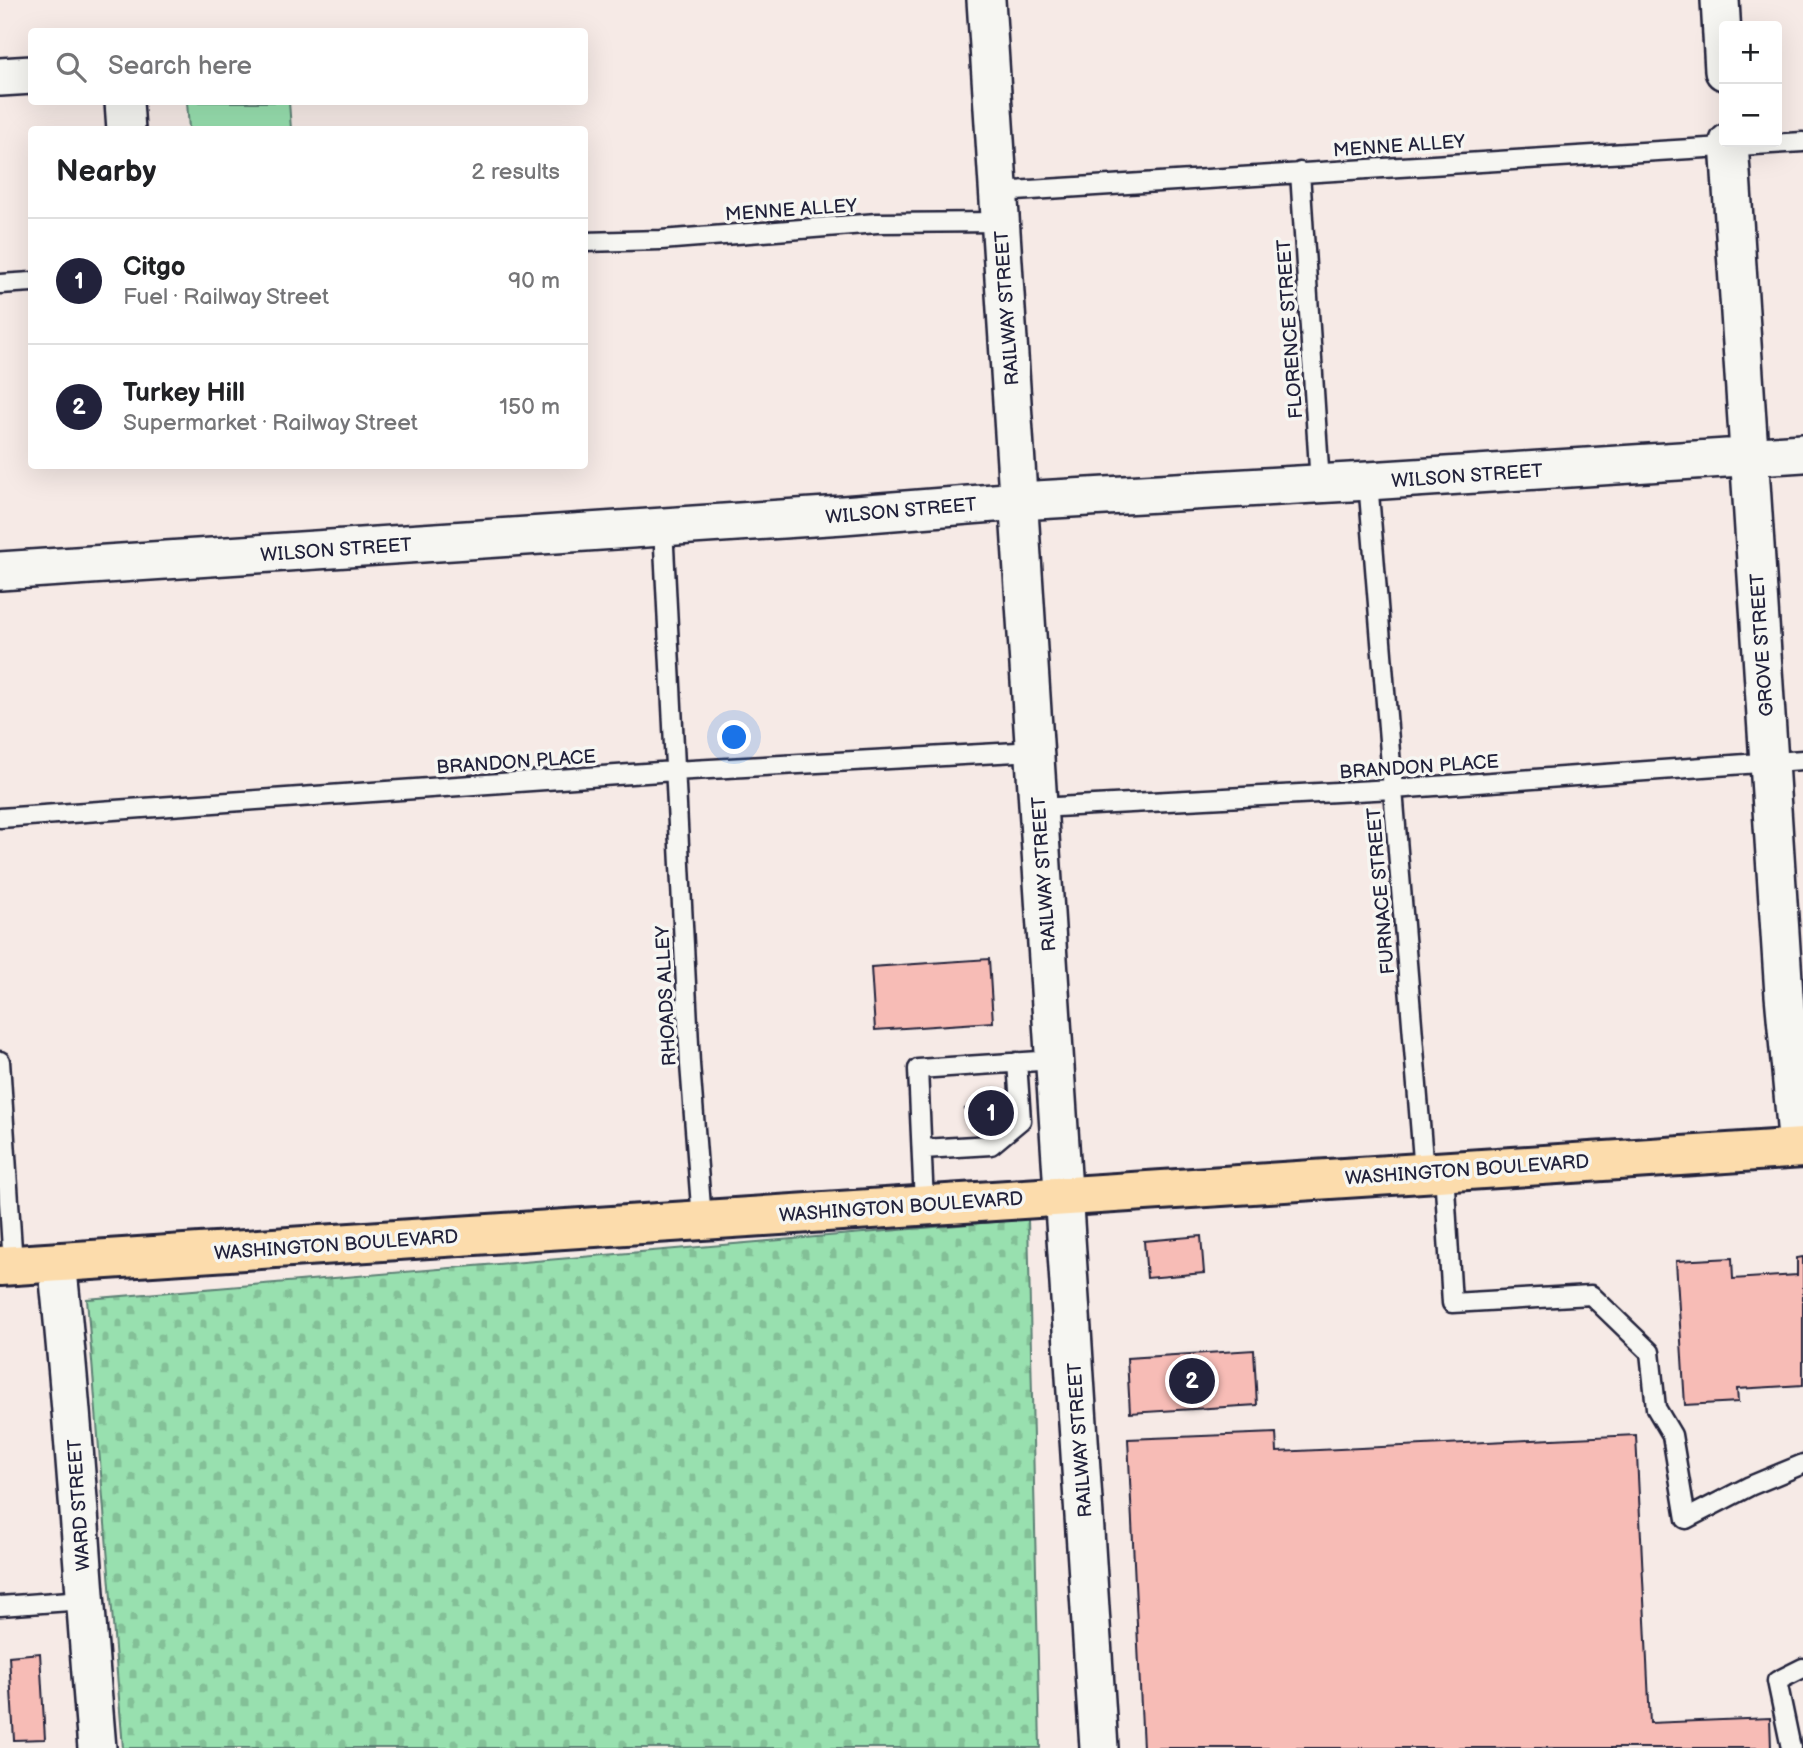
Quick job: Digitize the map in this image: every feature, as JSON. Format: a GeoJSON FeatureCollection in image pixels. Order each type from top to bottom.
{"type":"FeatureCollection","features":[{"type":"Feature","properties":{"kind":"main road","name":"WASHINGTON BOULEVARD"},"geometry":{"type":"LineString","coordinates":[[6,1266],[1801,1148]]}},
{"type":"Feature","properties":{"kind":"street","name":"RAILWAY STREET"},"geometry":{"type":"LineString","coordinates":[[986,0],[1099,1748]]}},
{"type":"Feature","properties":{"kind":"street"},"geometry":{"type":"LineString","coordinates":[[1720,0],[1721,21]]}},
{"type":"Feature","properties":{"kind":"street"},"geometry":{"type":"LineString","coordinates":[[0,77],[28,75]]}},
{"type":"Feature","properties":{"kind":"street"},"geometry":{"type":"LineString","coordinates":[[124,105],[126,126]]}},
{"type":"Feature","properties":{"kind":"street","name":"GROVE STREET"},"geometry":{"type":"LineString","coordinates":[[1729,147],[1748,456],[1786,761],[1784,995],[1801,1148]]}},
{"type":"Feature","properties":{"kind":"street","name":"WILSON STREET"},"geometry":{"type":"LineString","coordinates":[[0,571],[1018,501],[1803,453]]}},
{"type":"Feature","properties":{"kind":"street","name":"WARD STREET"},"geometry":{"type":"LineString","coordinates":[[57,1262],[71,1383],[84,1601],[97,1748]]}},
{"type":"Feature","properties":{"kind":"lane","name":"MENNE ALLEY"},"geometry":{"type":"LineString","coordinates":[[1782,142],[1803,142]]}},
{"type":"Feature","properties":{"kind":"lane","name":"MENNE ALLEY"},"geometry":{"type":"LineString","coordinates":[[588,243],[661,240],[877,223],[1300,172],[1719,144]]}},
{"type":"Feature","properties":{"kind":"lane","name":"FLORENCE STREET"},"geometry":{"type":"LineString","coordinates":[[1300,172],[1320,484]]}},
{"type":"Feature","properties":{"kind":"lane"},"geometry":{"type":"LineString","coordinates":[[0,284],[28,282]]}},
{"type":"Feature","properties":{"kind":"lane","name":"FURNACE STREET"},"geometry":{"type":"LineString","coordinates":[[1368,481],[1393,789],[1434,1171],[1452,1303],[1591,1295],[1650,1352],[1656,1408],[1671,1435],[1686,1519],[1750,1486],[1803,1464]]}},
{"type":"Feature","properties":{"kind":"lane","name":"RHOADS ALLEY"},"geometry":{"type":"LineString","coordinates":[[663,527],[690,1064],[702,1220]]}},
{"type":"Feature","properties":{"kind":"lane","name":"BRANDON PLACE"},"geometry":{"type":"LineString","coordinates":[[0,818],[674,771],[1035,751]]}},
{"type":"Feature","properties":{"kind":"lane","name":"BRANDON PLACE"},"geometry":{"type":"LineString","coordinates":[[1038,808],[1393,789],[1786,761]]}},
{"type":"Feature","properties":{"kind":"lane"},"geometry":{"type":"LineString","coordinates":[[925,1204],[918,1069],[1055,1060]]}},
{"type":"Feature","properties":{"kind":"lane"},"geometry":{"type":"LineString","coordinates":[[0,1061],[6,1266]]}},
{"type":"Feature","properties":{"kind":"lane"},"geometry":{"type":"LineString","coordinates":[[923,1149],[992,1144],[1021,1119],[1017,1062]]}},
{"type":"Feature","properties":{"kind":"lane"},"geometry":{"type":"LineString","coordinates":[[0,1606],[84,1601]]}},
{"type":"Feature","properties":{"kind":"lane"},"geometry":{"type":"LineString","coordinates":[[1791,1748],[1777,1681],[1803,1668]]}},
{"type":"Feature","properties":{"kind":"green space"},"geometry":{"type":"Polygon","coordinates":[[[187,105],[289,105],[291,126],[189,126],[187,105]]]}},
{"type":"Feature","properties":{"kind":"green space"},"geometry":{"type":"Polygon","coordinates":[[[1028,1219],[1040,1748],[123,1748],[87,1299],[1028,1219]]]}},
{"type":"Feature","properties":{"kind":"building"},"geometry":{"type":"Polygon","coordinates":[[[989,959],[993,1022],[875,1030],[871,967],[989,959]]]}},
{"type":"Feature","properties":{"kind":"building"},"geometry":{"type":"Polygon","coordinates":[[[994,1088],[1016,1117],[988,1138],[965,1109],[994,1088]]]}},
{"type":"Feature","properties":{"kind":"building"},"geometry":{"type":"Polygon","coordinates":[[[1201,1236],[1204,1273],[1147,1278],[1144,1241],[1201,1236]]]}},
{"type":"Feature","properties":{"kind":"building"},"geometry":{"type":"Polygon","coordinates":[[[1803,1257],[1803,1385],[1737,1389],[1738,1402],[1685,1405],[1676,1261],[1732,1258],[1733,1279],[1797,1275],[1797,1258],[1803,1257]]]}},
{"type":"Feature","properties":{"kind":"building"},"geometry":{"type":"Polygon","coordinates":[[[1254,1350],[1257,1405],[1130,1413],[1127,1358],[1254,1350]]]}},
{"type":"Feature","properties":{"kind":"building"},"geometry":{"type":"Polygon","coordinates":[[[1276,1433],[1277,1452],[1636,1435],[1650,1723],[1770,1718],[1771,1748],[1143,1748],[1128,1439],[1276,1433]]]}},
{"type":"Feature","properties":{"kind":"building"},"geometry":{"type":"Polygon","coordinates":[[[40,1653],[45,1739],[14,1740],[9,1656],[40,1653]]]}},
{"type":"Feature","properties":{"kind":"place","name":"Citgo"},"geometry":{"type":"Point","coordinates":[991,1113]}},
{"type":"Feature","properties":{"kind":"place","name":"Turkey Hill"},"geometry":{"type":"Point","coordinates":[1192,1381]}}]}
